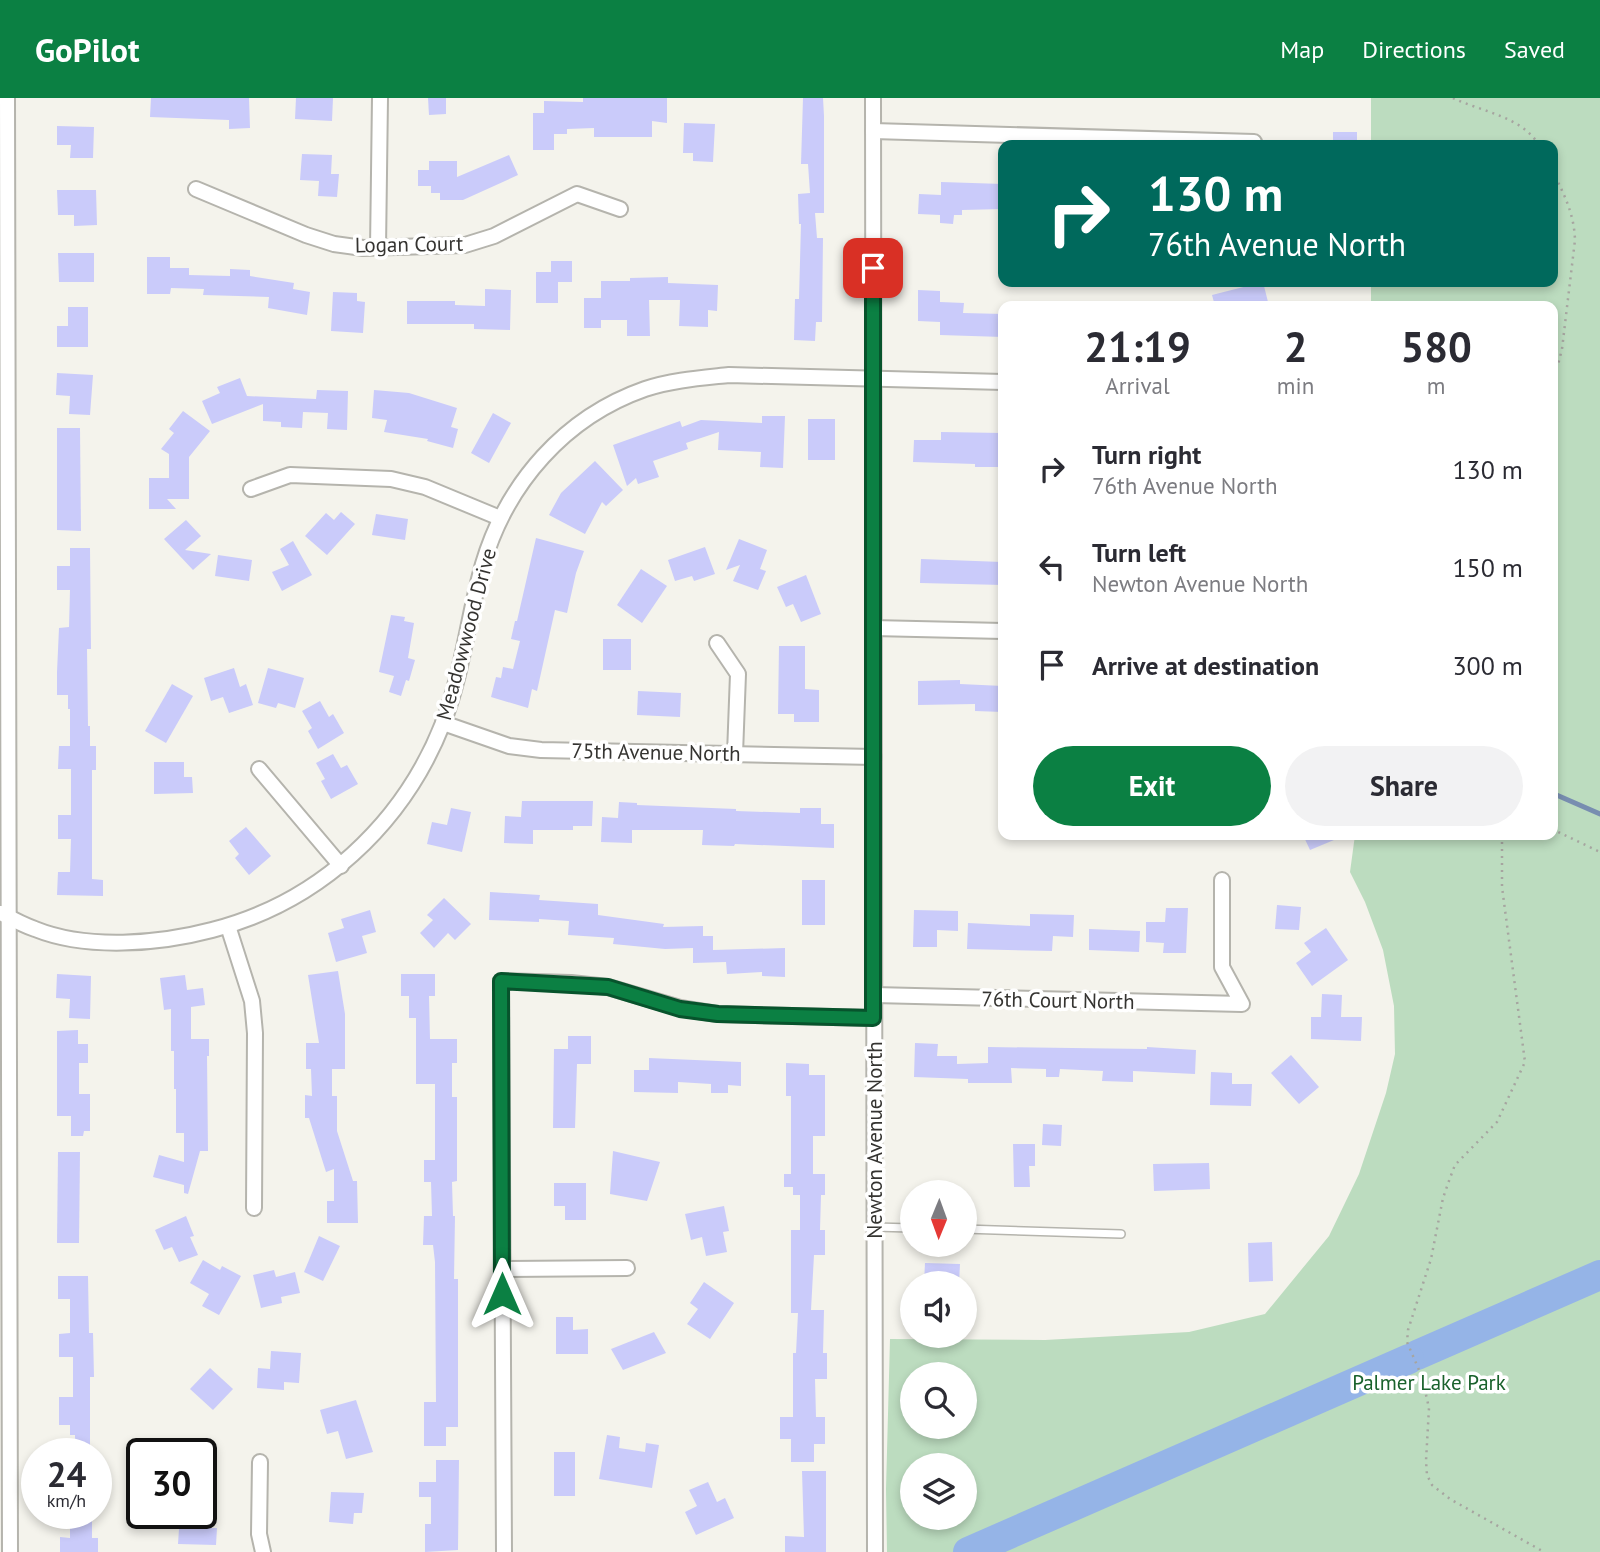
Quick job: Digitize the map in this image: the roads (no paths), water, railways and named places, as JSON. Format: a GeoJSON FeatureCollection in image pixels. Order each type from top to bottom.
{"type":"FeatureCollection","features":[{"type":"Feature","properties":{"kind":"street"},"geometry":{"type":"LineString","coordinates":[[6,98],[4,914],[10,1552]]}},
{"type":"Feature","properties":{"kind":"street"},"geometry":{"type":"LineString","coordinates":[[378,248],[380,98]]}},
{"type":"Feature","properties":{"kind":"street","name":"Newton Avenue North"},"geometry":{"type":"LineString","coordinates":[[873,98],[875,1552]]}},
{"type":"Feature","properties":{"kind":"street"},"geometry":{"type":"LineString","coordinates":[[873,131],[1185,140]]}},
{"type":"Feature","properties":{"kind":"street","name":"Logan Court"},"geometry":{"type":"LineString","coordinates":[[197,189],[306,235],[334,244],[363,248],[465,245],[494,236],[577,194],[620,209]]}},
{"type":"Feature","properties":{"kind":"street","name":"Meadowwood Drive"},"geometry":{"type":"LineString","coordinates":[[4,914],[36,930],[75,939],[112,942],[182,938],[228,926],[276,907],[320,883],[341,866],[392,814],[420,771],[443,723],[457,678],[483,564],[500,518],[517,488],[543,455],[573,427],[608,405],[646,388],[687,379],[729,375],[998,382]]}},
{"type":"Feature","properties":{"kind":"street"},"geometry":{"type":"LineString","coordinates":[[251,489],[290,475],[391,479],[425,487],[500,518]]}},
{"type":"Feature","properties":{"kind":"street"},"geometry":{"type":"LineString","coordinates":[[873,628],[998,631]]}},
{"type":"Feature","properties":{"kind":"street"},"geometry":{"type":"LineString","coordinates":[[716,643],[738,674],[735,754]]}},
{"type":"Feature","properties":{"kind":"street","name":"75th Avenue North"},"geometry":{"type":"LineString","coordinates":[[443,723],[509,746],[541,750],[874,757]]}},
{"type":"Feature","properties":{"kind":"street"},"geometry":{"type":"LineString","coordinates":[[259,769],[341,866]]}},
{"type":"Feature","properties":{"kind":"street","name":"76th Court North"},"geometry":{"type":"LineString","coordinates":[[874,995],[1242,1004],[1223,967],[1222,880]]}},
{"type":"Feature","properties":{"kind":"street"},"geometry":{"type":"LineString","coordinates":[[228,926],[252,1001],[255,1034],[254,1208]]}},
{"type":"Feature","properties":{"kind":"street"},"geometry":{"type":"LineString","coordinates":[[504,1552],[501,981],[608,987],[680,1009],[718,1014],[873,1018]]}},
{"type":"Feature","properties":{"kind":"street"},"geometry":{"type":"LineString","coordinates":[[502,1269],[627,1268]]}},
{"type":"Feature","properties":{"kind":"street"},"geometry":{"type":"LineString","coordinates":[[260,1462],[259,1534],[263,1552]]}},
{"type":"Feature","properties":{"kind":"lane"},"geometry":{"type":"LineString","coordinates":[[874,1227],[900,1228]]}},
{"type":"Feature","properties":{"kind":"lane"},"geometry":{"type":"LineString","coordinates":[[977,1229],[1121,1234]]}},
{"type":"Feature","properties":{"kind":"waterway"},"geometry":{"type":"LineString","coordinates":[[1558,796],[1600,814]]}},
{"type":"Feature","properties":{"kind":"waterway"},"geometry":{"type":"LineString","coordinates":[[1417,1355],[1600,1275]]}},
{"type":"Feature","properties":{"kind":"waterway"},"geometry":{"type":"LineString","coordinates":[[968,1552],[1409,1359]]}},
{"type":"Feature","properties":{"kind":"park label","name":"Palmer Lake Park"},"geometry":{"type":"Point","coordinates":[1429,1382]}}]}
